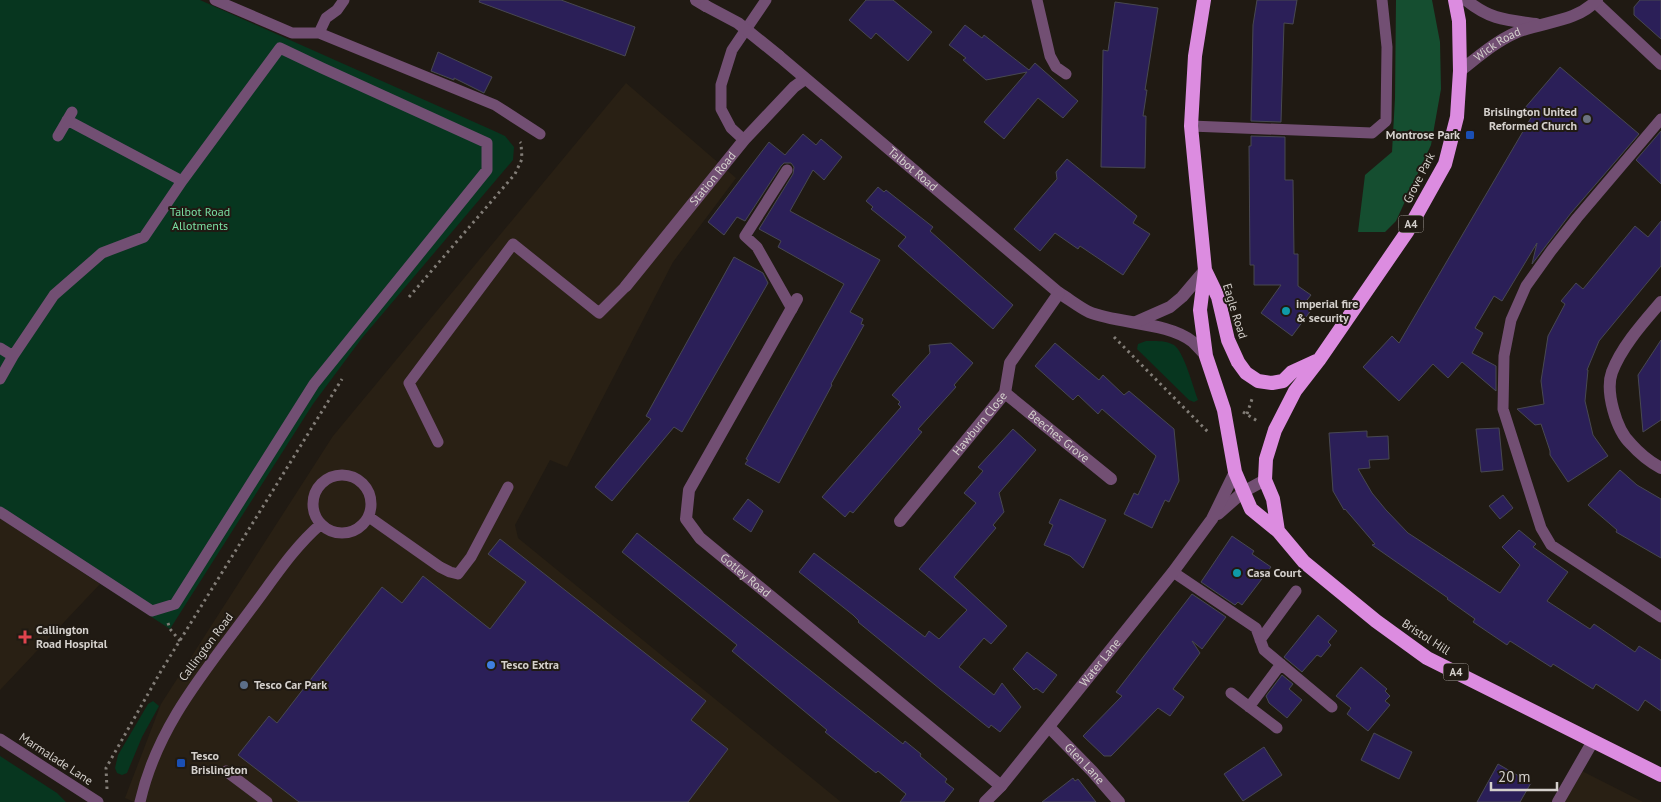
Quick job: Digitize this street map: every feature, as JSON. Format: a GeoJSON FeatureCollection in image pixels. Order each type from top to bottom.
{"type":"FeatureCollection","features":[{"type":"Feature","properties":{"kind":"highway","name":"Eagle Road"},"geometry":{"type":"LineString","coordinates":[[1204,0],[1195,56],[1192,126],[1205,270],[1200,310],[1206,356],[1224,410],[1236,472],[1243,492]]}},
{"type":"Feature","properties":{"kind":"highway","name":"A4"},"geometry":{"type":"LineString","coordinates":[[1455,0],[1459,21],[1460,70]]}},
{"type":"Feature","properties":{"kind":"highway","name":"Grove Park"},"geometry":{"type":"LineString","coordinates":[[1319,360],[1407,232],[1445,164],[1457,117],[1460,70]]}},
{"type":"Feature","properties":{"kind":"highway","name":"Eagle Road"},"geometry":{"type":"LineString","coordinates":[[1205,270],[1218,298],[1228,340],[1238,362],[1246,373],[1258,381],[1272,383],[1283,381],[1292,372],[1319,360]]}},
{"type":"Feature","properties":{"kind":"highway","name":"A4"},"geometry":{"type":"LineString","coordinates":[[1278,531],[1273,499],[1265,480],[1266,459],[1275,430],[1295,391],[1319,360]]}},
{"type":"Feature","properties":{"kind":"highway","name":"Bristol Hill"},"geometry":{"type":"LineString","coordinates":[[1243,492],[1251,509],[1278,531],[1304,562],[1376,621],[1427,658],[1661,775]]}},
{"type":"Feature","properties":{"kind":"street","name":"Wick Road"},"geometry":{"type":"LineString","coordinates":[[1466,0],[1478,10],[1497,18],[1538,25]]}},
{"type":"Feature","properties":{"kind":"street","name":"Wick Road"},"geometry":{"type":"LineString","coordinates":[[1460,70],[1487,50],[1514,34],[1538,25],[1568,19],[1582,13],[1596,1]]}},
{"type":"Feature","properties":{"kind":"street"},"geometry":{"type":"LineString","coordinates":[[1596,1],[1661,64]]}},
{"type":"Feature","properties":{"kind":"street","name":"Talbot Road"},"geometry":{"type":"LineString","coordinates":[[701,3],[738,23],[779,56],[1060,294],[1089,312],[1175,333],[1192,341],[1206,356]]}},
{"type":"Feature","properties":{"kind":"street","name":"Station Road"},"geometry":{"type":"LineString","coordinates":[[626,286],[744,140],[794,87],[805,79]]}},
{"type":"Feature","properties":{"kind":"street"},"geometry":{"type":"LineString","coordinates":[[1136,322],[1170,306],[1182,297],[1205,270]]}},
{"type":"Feature","properties":{"kind":"street","name":"Hawburn Close"},"geometry":{"type":"LineString","coordinates":[[900,521],[1005,393],[1010,363],[1060,294]]}},
{"type":"Feature","properties":{"kind":"street"},"geometry":{"type":"LineString","coordinates":[[1661,302],[1619,356],[1612,374],[1610,394],[1616,419],[1629,443],[1661,468]]}},
{"type":"Feature","properties":{"kind":"street","name":"Gotley Road"},"geometry":{"type":"LineString","coordinates":[[795,304],[689,490],[686,519],[700,538],[1001,786]]}},
{"type":"Feature","properties":{"kind":"street","name":"Beeches Grove"},"geometry":{"type":"LineString","coordinates":[[1005,393],[1111,480]]}},
{"type":"Feature","properties":{"kind":"street","name":"Water Lane"},"geometry":{"type":"LineString","coordinates":[[984,802],[1001,786],[1173,572],[1212,519],[1236,472]]}},
{"type":"Feature","properties":{"kind":"street","name":"Water Lane"},"geometry":{"type":"LineString","coordinates":[[1212,519],[1243,492],[1265,480]]}},
{"type":"Feature","properties":{"kind":"street","name":"Glen Lane"},"geometry":{"type":"LineString","coordinates":[[1049,727],[1092,771],[1118,802]]}},
{"type":"Feature","properties":{"kind":"street"},"geometry":{"type":"LineString","coordinates":[[1558,802],[1593,741]]}},
{"type":"Feature","properties":{"kind":"lane"},"geometry":{"type":"LineString","coordinates":[[215,0],[292,33],[319,33],[495,105],[540,134]]}},
{"type":"Feature","properties":{"kind":"lane"},"geometry":{"type":"LineString","coordinates":[[319,33],[326,18],[337,10],[344,0]]}},
{"type":"Feature","properties":{"kind":"lane"},"geometry":{"type":"LineString","coordinates":[[744,140],[731,128],[721,109],[722,86],[732,50],[766,0]]}},
{"type":"Feature","properties":{"kind":"lane"},"geometry":{"type":"LineString","coordinates":[[1037,0],[1050,56],[1056,67],[1066,74]]}},
{"type":"Feature","properties":{"kind":"lane"},"geometry":{"type":"LineString","coordinates":[[1192,126],[1372,133],[1386,121],[1387,47],[1382,0]]}},
{"type":"Feature","properties":{"kind":"lane"},"geometry":{"type":"LineString","coordinates":[[286,51],[292,33]]}},
{"type":"Feature","properties":{"kind":"lane"},"geometry":{"type":"LineString","coordinates":[[0,379],[13,356],[54,295],[102,253],[144,237],[182,181],[280,48],[487,143],[487,170],[314,384],[176,604],[152,611],[0,512]]}},
{"type":"Feature","properties":{"kind":"lane"},"geometry":{"type":"LineString","coordinates":[[58,136],[69,116],[182,181]]}},
{"type":"Feature","properties":{"kind":"lane"},"geometry":{"type":"LineString","coordinates":[[1661,118],[1577,218],[1526,286],[1511,320],[1504,356],[1503,409],[1541,528],[1551,545],[1661,617]]}},
{"type":"Feature","properties":{"kind":"lane"},"geometry":{"type":"LineString","coordinates":[[787,170],[745,236],[757,247],[795,304]]}},
{"type":"Feature","properties":{"kind":"lane"},"geometry":{"type":"LineString","coordinates":[[438,442],[408,383],[513,244],[600,313],[626,286]]}},
{"type":"Feature","properties":{"kind":"lane"},"geometry":{"type":"LineString","coordinates":[[0,348],[13,356]]}},
{"type":"Feature","properties":{"kind":"lane"},"geometry":{"type":"LineString","coordinates":[[339,474],[355,477],[367,487],[371,495],[372,507],[363,525],[349,532],[338,533],[330,531],[321,524],[316,518],[313,509],[313,499],[316,489],[323,481],[339,474]]}},
{"type":"Feature","properties":{"kind":"lane"},"geometry":{"type":"LineString","coordinates":[[369,516],[440,567],[458,574],[471,557],[508,487]]}},
{"type":"Feature","properties":{"kind":"lane","name":"Callington Road"},"geometry":{"type":"LineString","coordinates":[[140,802],[157,749],[171,720],[189,692],[298,547],[321,524]]}},
{"type":"Feature","properties":{"kind":"lane"},"geometry":{"type":"LineString","coordinates":[[1173,572],[1256,628],[1264,650],[1332,707]]}},
{"type":"Feature","properties":{"kind":"lane"},"geometry":{"type":"LineString","coordinates":[[1260,640],[1296,591]]}},
{"type":"Feature","properties":{"kind":"lane"},"geometry":{"type":"LineString","coordinates":[[1250,707],[1281,664]]}},
{"type":"Feature","properties":{"kind":"lane"},"geometry":{"type":"LineString","coordinates":[[1231,693],[1278,728]]}},
{"type":"Feature","properties":{"kind":"lane","name":"Marmalade Lane"},"geometry":{"type":"LineString","coordinates":[[0,739],[98,802]]}},
{"type":"Feature","properties":{"kind":"lane"},"geometry":{"type":"LineString","coordinates":[[226,771],[267,802]]}},
{"type":"Feature","properties":{"kind":"path"},"geometry":{"type":"LineString","coordinates":[[1089,312],[1233,457]]}},
{"type":"Feature","properties":{"kind":"path"},"geometry":{"type":"LineString","coordinates":[[170,629],[180,641]]}},
{"type":"Feature","properties":{"kind":"shaded area"},"geometry":{"type":"Polygon","coordinates":[[[626,83],[736,178],[673,262],[567,467],[550,460],[515,525],[518,538],[841,802],[134,802],[125,798],[161,704],[333,436],[626,83]]]}},
{"type":"Feature","properties":{"kind":"shaded area","name":"Callington Road Hospital"},"geometry":{"type":"Polygon","coordinates":[[[0,518],[100,584],[0,690],[0,518]]]}},
{"type":"Feature","properties":{"kind":"shaded area"},"geometry":{"type":"Polygon","coordinates":[[[1582,771],[1643,802],[1563,802],[1582,771]]]}},
{"type":"Feature","properties":{"kind":"green space","name":"Talbot Road Allotments"},"geometry":{"type":"Polygon","coordinates":[[[0,0],[200,0],[505,136],[514,147],[513,160],[362,338],[313,404],[170,629],[0,518],[0,0]]]}},
{"type":"Feature","properties":{"kind":"green space"},"geometry":{"type":"Polygon","coordinates":[[[1396,0],[1432,0],[1440,42],[1441,89],[1431,145],[1396,221],[1385,232],[1358,232],[1365,175],[1392,152],[1395,98],[1396,0]]]}},
{"type":"Feature","properties":{"kind":"green space"},"geometry":{"type":"Polygon","coordinates":[[[1146,341],[1168,342],[1178,349],[1185,362],[1198,400],[1194,402],[1189,400],[1137,349],[1138,344],[1146,341]]]}},
{"type":"Feature","properties":{"kind":"green space"},"geometry":{"type":"Polygon","coordinates":[[[153,701],[159,706],[142,737],[127,773],[122,775],[117,773],[115,768],[118,755],[148,704],[153,701]]]}},
{"type":"Feature","properties":{"kind":"green space"},"geometry":{"type":"Polygon","coordinates":[[[0,756],[57,793],[66,802],[0,802],[0,756]]]}},
{"type":"Feature","properties":{"kind":"building"},"geometry":{"type":"Polygon","coordinates":[[[480,0],[561,0],[635,27],[625,56],[479,2],[480,0]]]}},
{"type":"Feature","properties":{"kind":"building"},"geometry":{"type":"Polygon","coordinates":[[[866,0],[893,0],[932,32],[908,61],[876,33],[871,39],[849,20],[866,0]]]}},
{"type":"Feature","properties":{"kind":"building"},"geometry":{"type":"Polygon","coordinates":[[[1257,0],[1297,0],[1293,24],[1284,23],[1281,122],[1251,121],[1253,25],[1257,0]]]}},
{"type":"Feature","properties":{"kind":"building"},"geometry":{"type":"Polygon","coordinates":[[[1640,0],[1661,0],[1661,39],[1634,15],[1634,7],[1640,0]]]}},
{"type":"Feature","properties":{"kind":"building"},"geometry":{"type":"Polygon","coordinates":[[[1115,2],[1158,8],[1145,90],[1147,90],[1143,116],[1146,116],[1145,168],[1101,167],[1103,50],[1108,51],[1115,2]]]}},
{"type":"Feature","properties":{"kind":"building"},"geometry":{"type":"Polygon","coordinates":[[[965,25],[982,38],[984,35],[1029,70],[1035,63],[1078,101],[1063,118],[1038,98],[1004,139],[984,122],[1027,72],[986,80],[963,60],[966,58],[949,45],[965,25]]]}},
{"type":"Feature","properties":{"kind":"building"},"geometry":{"type":"Polygon","coordinates":[[[438,52],[492,77],[484,93],[454,78],[454,80],[431,71],[438,52]]]}},
{"type":"Feature","properties":{"kind":"building"},"geometry":{"type":"Polygon","coordinates":[[[1560,67],[1639,134],[1571,213],[1532,264],[1537,243],[1502,301],[1494,296],[1475,328],[1483,333],[1472,353],[1496,366],[1496,391],[1462,362],[1448,378],[1433,364],[1399,401],[1363,367],[1392,336],[1399,343],[1532,116],[1524,109],[1560,67]]]}},
{"type":"Feature","properties":{"kind":"building"},"geometry":{"type":"Polygon","coordinates":[[[1661,131],[1661,184],[1636,160],[1661,131]]]}},
{"type":"Feature","properties":{"kind":"building"},"geometry":{"type":"Polygon","coordinates":[[[803,134],[816,145],[821,139],[842,157],[824,180],[813,170],[790,211],[880,260],[850,312],[863,319],[861,324],[864,325],[779,483],[745,464],[748,460],[746,459],[844,284],[778,247],[781,241],[759,229],[793,174],[794,167],[791,163],[784,163],[781,166],[745,221],[737,217],[724,235],[708,222],[769,142],[785,155],[803,134]]]}},
{"type":"Feature","properties":{"kind":"building"},"geometry":{"type":"Polygon","coordinates":[[[1251,136],[1285,137],[1285,180],[1293,180],[1294,254],[1298,254],[1298,286],[1311,295],[1304,304],[1312,309],[1292,336],[1261,313],[1281,285],[1254,285],[1254,265],[1250,265],[1249,146],[1251,146],[1251,136]]]}},
{"type":"Feature","properties":{"kind":"building"},"geometry":{"type":"Polygon","coordinates":[[[1067,159],[1137,216],[1133,223],[1150,234],[1123,275],[1080,246],[1078,249],[1055,233],[1040,251],[1014,229],[1057,179],[1056,172],[1067,159]]]}},
{"type":"Feature","properties":{"kind":"building"},"geometry":{"type":"Polygon","coordinates":[[[878,187],[884,192],[886,190],[933,227],[930,231],[1013,305],[993,329],[898,246],[906,237],[871,209],[873,207],[866,201],[878,187]]]}},
{"type":"Feature","properties":{"kind":"building"},"geometry":{"type":"Polygon","coordinates":[[[1661,221],[1661,266],[1599,341],[1587,370],[1585,401],[1593,435],[1608,456],[1568,482],[1550,455],[1541,424],[1535,425],[1517,409],[1544,404],[1541,381],[1548,336],[1565,304],[1561,301],[1576,283],[1583,289],[1635,226],[1648,237],[1661,221]]]}},
{"type":"Feature","properties":{"kind":"building"},"geometry":{"type":"Polygon","coordinates":[[[734,257],[763,273],[768,283],[682,432],[674,427],[612,501],[595,487],[651,419],[646,416],[734,257]]]}},
{"type":"Feature","properties":{"kind":"building"},"geometry":{"type":"Polygon","coordinates":[[[1661,340],[1661,420],[1643,432],[1638,375],[1661,340]]]}},
{"type":"Feature","properties":{"kind":"building"},"geometry":{"type":"Polygon","coordinates":[[[951,343],[973,363],[954,385],[956,387],[918,429],[922,432],[853,513],[850,511],[845,517],[822,497],[901,407],[898,404],[900,402],[892,395],[930,353],[929,345],[951,343]]]}},
{"type":"Feature","properties":{"kind":"building"},"geometry":{"type":"Polygon","coordinates":[[[1055,343],[1099,380],[1103,375],[1124,395],[1129,391],[1174,429],[1179,481],[1169,502],[1165,500],[1152,528],[1124,514],[1134,493],[1138,495],[1156,456],[1102,409],[1098,414],[1078,395],[1073,400],[1035,366],[1055,343]]]}},
{"type":"Feature","properties":{"kind":"building"},"geometry":{"type":"Polygon","coordinates":[[[1499,428],[1503,470],[1481,472],[1476,429],[1499,428]]]}},
{"type":"Feature","properties":{"kind":"building"},"geometry":{"type":"Polygon","coordinates":[[[1013,429],[1036,450],[999,493],[1004,512],[993,525],[996,528],[954,577],[1007,626],[991,644],[984,638],[959,667],[994,695],[1002,683],[1021,707],[1000,732],[991,725],[989,728],[940,689],[799,572],[814,553],[925,637],[929,631],[939,639],[967,610],[919,569],[976,503],[964,493],[983,471],[978,467],[1013,429]]]}},
{"type":"Feature","properties":{"kind":"building"},"geometry":{"type":"Polygon","coordinates":[[[1367,431],[1367,437],[1388,436],[1389,459],[1369,460],[1370,468],[1358,469],[1372,493],[1408,533],[1500,593],[1520,565],[1502,547],[1519,530],[1536,544],[1533,547],[1568,572],[1547,601],[1590,629],[1594,624],[1635,652],[1639,646],[1661,660],[1661,711],[1645,700],[1638,711],[1596,684],[1593,689],[1553,664],[1551,667],[1510,641],[1507,645],[1473,622],[1475,619],[1448,598],[1372,545],[1375,544],[1344,510],[1333,491],[1329,433],[1367,431]]]}},
{"type":"Feature","properties":{"kind":"building"},"geometry":{"type":"Polygon","coordinates":[[[1620,470],[1637,485],[1661,499],[1661,558],[1616,532],[1617,530],[1588,505],[1620,470]]]}},
{"type":"Feature","properties":{"kind":"building"},"geometry":{"type":"Polygon","coordinates":[[[1503,495],[1513,508],[1500,519],[1489,506],[1503,495]]]}},
{"type":"Feature","properties":{"kind":"building"},"geometry":{"type":"Polygon","coordinates":[[[748,499],[763,511],[751,532],[733,519],[748,499]]]}},
{"type":"Feature","properties":{"kind":"building"},"geometry":{"type":"Polygon","coordinates":[[[1060,499],[1106,520],[1083,568],[1070,556],[1044,545],[1053,525],[1049,523],[1060,499]]]}},
{"type":"Feature","properties":{"kind":"building"},"geometry":{"type":"Polygon","coordinates":[[[637,533],[903,744],[905,741],[921,754],[920,756],[947,779],[945,782],[954,789],[944,802],[900,802],[906,794],[878,771],[876,773],[825,732],[827,730],[732,651],[737,645],[622,552],[637,533]]]}},
{"type":"Feature","properties":{"kind":"building","name":"Casa Court"},"geometry":{"type":"Polygon","coordinates":[[[1232,536],[1254,551],[1252,554],[1271,567],[1242,605],[1238,602],[1235,605],[1201,582],[1232,536]]]}},
{"type":"Feature","properties":{"kind":"building","name":"Tesco Extra"},"geometry":{"type":"Polygon","coordinates":[[[500,539],[706,701],[691,720],[728,749],[688,802],[299,802],[238,755],[269,716],[277,723],[382,587],[402,603],[423,576],[490,629],[526,582],[488,554],[500,539]]]}},
{"type":"Feature","properties":{"kind":"building"},"geometry":{"type":"Polygon","coordinates":[[[1192,594],[1226,617],[1202,649],[1192,641],[1200,653],[1173,689],[1184,697],[1170,716],[1158,708],[1111,756],[1104,756],[1083,736],[1122,696],[1116,692],[1192,594]]]}},
{"type":"Feature","properties":{"kind":"building"},"geometry":{"type":"Polygon","coordinates":[[[1318,615],[1337,631],[1328,642],[1331,645],[1321,657],[1317,655],[1302,672],[1284,657],[1318,615]]]}},
{"type":"Feature","properties":{"kind":"building"},"geometry":{"type":"Polygon","coordinates":[[[1027,652],[1057,675],[1043,693],[1036,688],[1034,690],[1013,669],[1027,652]]]}},
{"type":"Feature","properties":{"kind":"building"},"geometry":{"type":"Polygon","coordinates":[[[1361,667],[1387,689],[1385,691],[1390,696],[1385,701],[1390,705],[1368,731],[1347,714],[1351,708],[1336,696],[1361,667]]]}},
{"type":"Feature","properties":{"kind":"building"},"geometry":{"type":"Polygon","coordinates":[[[1282,675],[1293,684],[1289,689],[1302,700],[1287,718],[1269,703],[1266,696],[1282,675]]]}},
{"type":"Feature","properties":{"kind":"building"},"geometry":{"type":"Polygon","coordinates":[[[1374,733],[1412,752],[1399,779],[1361,760],[1374,733]]]}},
{"type":"Feature","properties":{"kind":"building"},"geometry":{"type":"Polygon","coordinates":[[[1264,747],[1282,775],[1243,801],[1224,774],[1264,747]]]}},
{"type":"Feature","properties":{"kind":"building"},"geometry":{"type":"Polygon","coordinates":[[[1498,764],[1531,783],[1520,802],[1477,802],[1498,764]]]}},
{"type":"Feature","properties":{"kind":"building"},"geometry":{"type":"Polygon","coordinates":[[[1073,778],[1075,781],[1078,779],[1096,802],[1042,802],[1073,778]]]}},
{"type":"Feature","properties":{"kind":"place","name":"Brislington United Reformed Church"},"geometry":{"type":"Point","coordinates":[1587,119]}},
{"type":"Feature","properties":{"kind":"place","name":"Montrose Park"},"geometry":{"type":"Point","coordinates":[1470,135]}},
{"type":"Feature","properties":{"kind":"place","name":"imperial fire & security"},"geometry":{"type":"Point","coordinates":[1286,311]}},
{"type":"Feature","properties":{"kind":"place","name":"Casa Court"},"geometry":{"type":"Point","coordinates":[1237,573]}},
{"type":"Feature","properties":{"kind":"place","name":"Callington Road Hospital"},"geometry":{"type":"Point","coordinates":[25,637]}},
{"type":"Feature","properties":{"kind":"place","name":"Tesco Extra"},"geometry":{"type":"Point","coordinates":[491,665]}},
{"type":"Feature","properties":{"kind":"place","name":"Tesco Car Park"},"geometry":{"type":"Point","coordinates":[244,685]}},
{"type":"Feature","properties":{"kind":"place","name":"Tesco Brislington"},"geometry":{"type":"Point","coordinates":[181,763]}}]}
